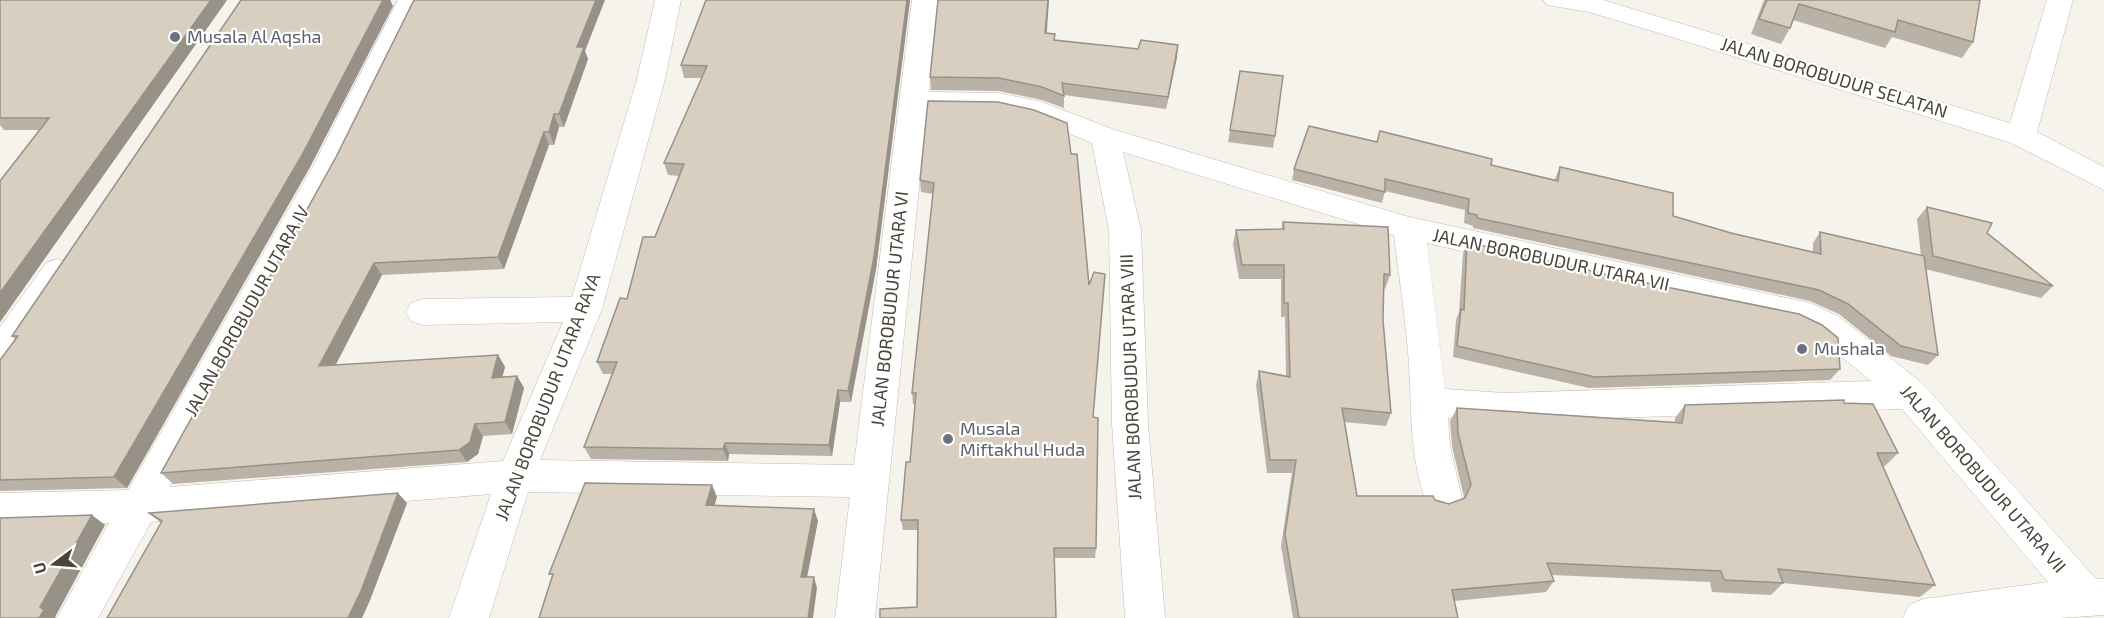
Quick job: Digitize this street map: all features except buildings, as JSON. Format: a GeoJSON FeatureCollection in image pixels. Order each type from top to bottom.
{"type":"FeatureCollection","features":[{"type":"Feature","properties":{"kind":"street","name":"JALAN BOROBUDUR UTARA IV"},"geometry":{"type":"LineString","coordinates":[[77,618],[327,168],[411,0]]}},
{"type":"Feature","properties":{"kind":"street","name":"JALAN BOROBUDUR UTARA RAYA"},"geometry":{"type":"LineString","coordinates":[[469,618],[515,476],[585,309],[651,79],[668,0]]}},
{"type":"Feature","properties":{"kind":"street","name":"JALAN BOROBUDUR UTARA VI"},"geometry":{"type":"LineString","coordinates":[[855,618],[925,0]]}},
{"type":"Feature","properties":{"kind":"street","name":"JALAN BOROBUDUR SELATAN"},"geometry":{"type":"LineString","coordinates":[[1556,0],[1592,5],[1671,28],[2021,136],[2104,180]]}},
{"type":"Feature","properties":{"kind":"street"},"geometry":{"type":"LineString","coordinates":[[2021,136],[2060,0]]}},
{"type":"Feature","properties":{"kind":"street","name":"JALAN BOROBUDUR UTARA VII"},"geometry":{"type":"LineString","coordinates":[[914,100],[999,102],[1042,111],[1105,137],[1409,228],[1616,275],[1798,312],[1826,325],[1911,394],[2095,597]]}},
{"type":"Feature","properties":{"kind":"street","name":"JALAN BOROBUDUR UTARA VIII"},"geometry":{"type":"LineString","coordinates":[[1105,137],[1125,230],[1130,424],[1145,618]]}},
{"type":"Feature","properties":{"kind":"street"},"geometry":{"type":"LineString","coordinates":[[1409,228],[1426,361],[1432,446],[1443,498]]}},
{"type":"Feature","properties":{"kind":"street"},"geometry":{"type":"LineString","coordinates":[[0,353],[72,250]]}},
{"type":"Feature","properties":{"kind":"street"},"geometry":{"type":"LineString","coordinates":[[423,312],[585,309]]}},
{"type":"Feature","properties":{"kind":"street"},"geometry":{"type":"LineString","coordinates":[[1429,403],[1505,408],[1911,394]]}},
{"type":"Feature","properties":{"kind":"street"},"geometry":{"type":"LineString","coordinates":[[0,510],[139,506],[515,476],[871,481]]}},
{"type":"Feature","properties":{"kind":"street"},"geometry":{"type":"LineString","coordinates":[[1923,618],[2095,597]]}},
{"type":"Feature","properties":{"kind":"place","name":"Musala Al Aqsha"},"geometry":{"type":"Point","coordinates":[175,37]}},
{"type":"Feature","properties":{"kind":"place","name":"Mushala"},"geometry":{"type":"Point","coordinates":[1802,349]}},
{"type":"Feature","properties":{"kind":"place","name":"Musala Miftakhul Huda"},"geometry":{"type":"Point","coordinates":[948,439]}}]}
